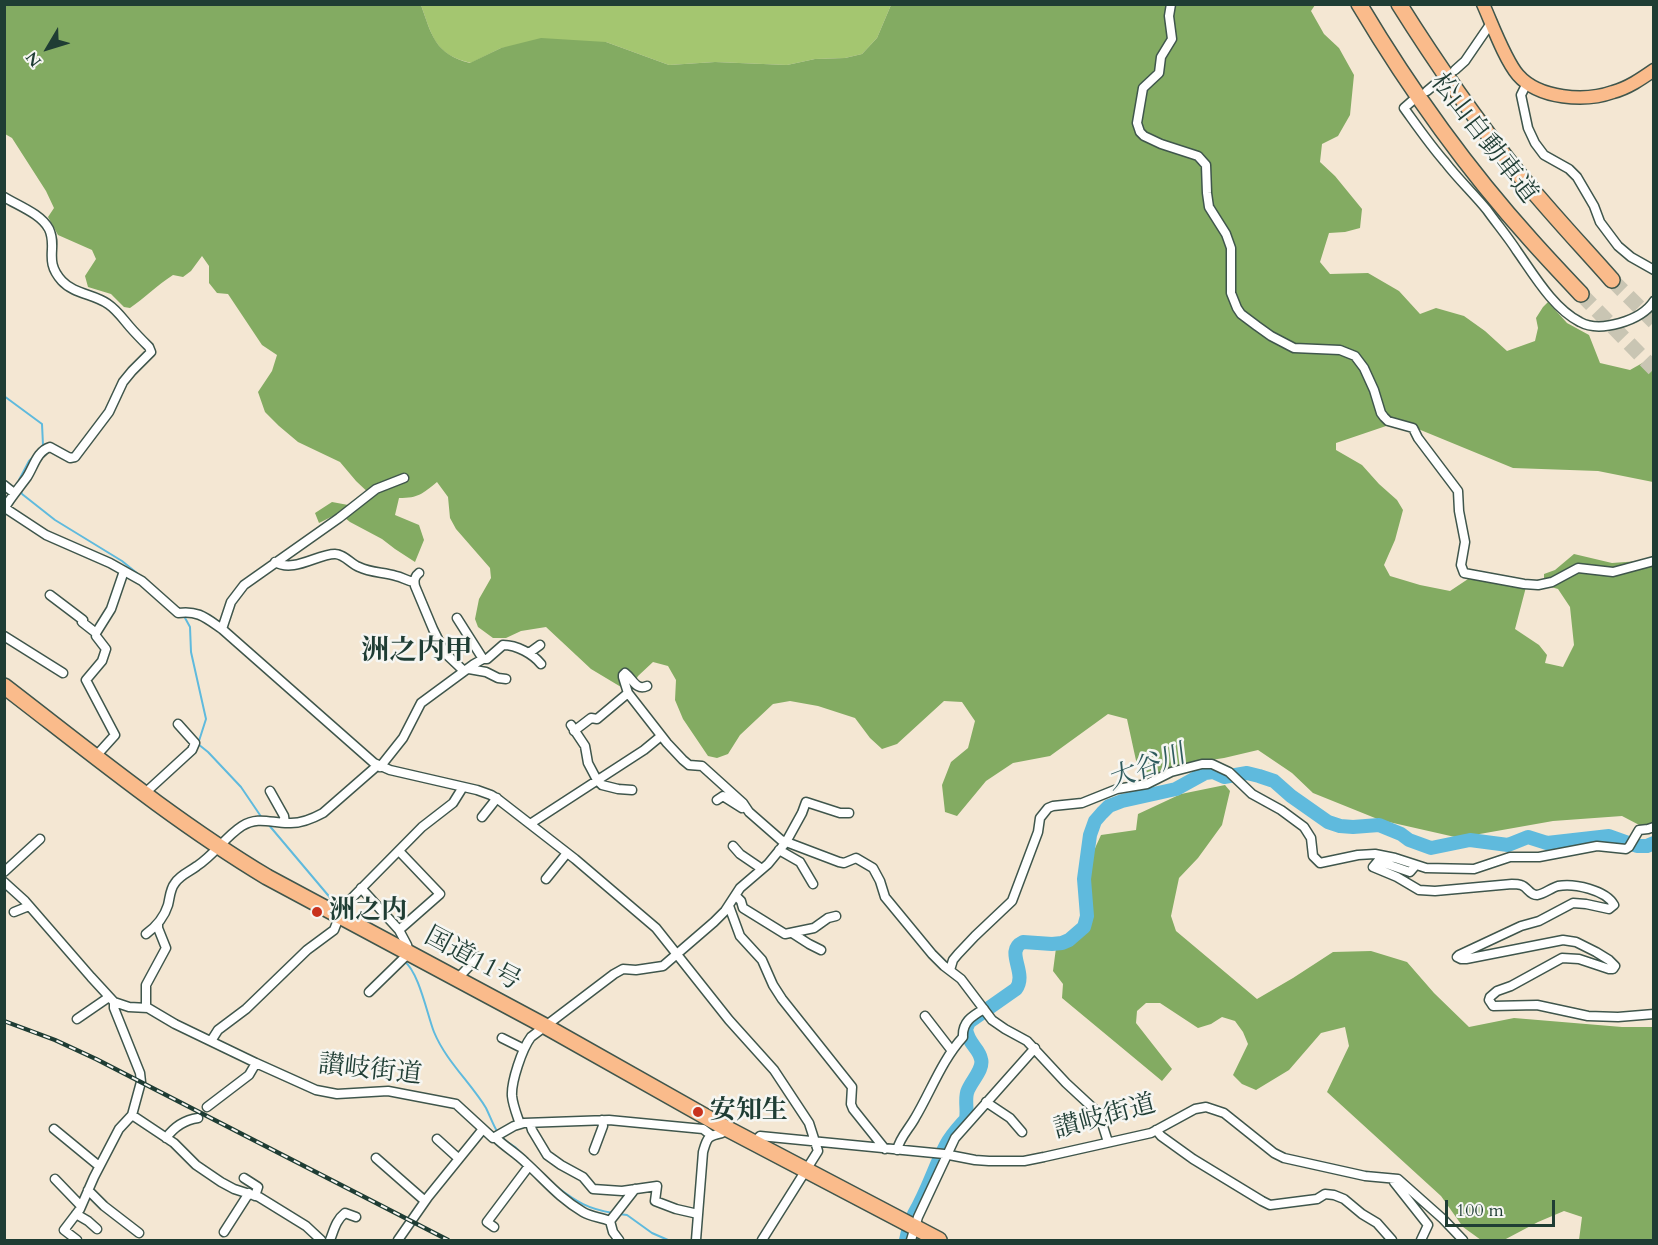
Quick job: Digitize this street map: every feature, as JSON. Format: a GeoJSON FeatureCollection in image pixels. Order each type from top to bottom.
{"type":"FeatureCollection","features":[{"type":"Feature","properties":{"kind":"highway","name":"松山自動車道"},"geometry":{"type":"LineString","coordinates":[[1359,4],[1434,119],[1530,239],[1581,294]]}},
{"type":"Feature","properties":{"kind":"highway","name":"松山自動車道"},"geometry":{"type":"LineString","coordinates":[[1399,4],[1424,44],[1518,173],[1612,279]]}},
{"type":"Feature","properties":{"kind":"highway","name":"国道11号"},"geometry":{"type":"LineString","coordinates":[[4,686],[219,847],[267,877],[544,1026],[718,1131],[754,1143],[806,1170],[913,1234],[939,1240]]}},
{"type":"Feature","properties":{"kind":"main road"},"geometry":{"type":"LineString","coordinates":[[1483,4],[1518,75],[1527,83],[1542,90],[1558,95],[1593,97],[1621,90],[1653,70]]}},
{"type":"Feature","properties":{"kind":"street"},"geometry":{"type":"LineString","coordinates":[[1171,4],[1169,16],[1172,39],[1161,57],[1159,73],[1145,85],[1142,91],[1137,123],[1140,132],[1161,144],[1198,156],[1206,165],[1207,200],[1229,240],[1231,293],[1241,314],[1271,336],[1294,348],[1340,350],[1355,356],[1364,368],[1384,417],[1413,428],[1458,491],[1465,542],[1461,565],[1464,573],[1538,585],[1552,582],[1578,568],[1613,572],[1653,561]]}},
{"type":"Feature","properties":{"kind":"street"},"geometry":{"type":"LineString","coordinates":[[1455,70],[1465,61],[1491,23]]}},
{"type":"Feature","properties":{"kind":"street"},"geometry":{"type":"LineString","coordinates":[[1427,91],[1439,81]]}},
{"type":"Feature","properties":{"kind":"street"},"geometry":{"type":"LineString","coordinates":[[1527,83],[1521,95],[1528,128],[1535,143],[1544,155],[1569,169],[1577,177],[1594,206],[1600,222],[1618,246],[1631,258],[1653,270]]}},
{"type":"Feature","properties":{"kind":"street"},"geometry":{"type":"LineString","coordinates":[[1412,101],[1404,108],[1445,163],[1485,208],[1555,302],[1574,319],[1583,324],[1595,326],[1630,321],[1642,314],[1653,301]]}},
{"type":"Feature","properties":{"kind":"street"},"geometry":{"type":"LineString","coordinates":[[4,197],[37,216],[48,228],[51,237],[51,262],[63,282],[108,304],[149,347],[151,352],[123,382],[109,412],[75,457],[70,458],[50,447],[46,448],[5,508],[46,535],[110,563],[142,581],[178,613],[188,612],[204,616],[282,680],[379,766],[477,790],[497,798],[656,928],[729,1020],[774,1070],[808,1123],[813,1141],[818,1147],[818,1151],[762,1240]]}},
{"type":"Feature","properties":{"kind":"street"},"geometry":{"type":"LineString","coordinates":[[222,629],[231,602],[256,575],[339,518],[376,489],[404,478]]}},
{"type":"Feature","properties":{"kind":"street"},"geometry":{"type":"LineString","coordinates":[[4,485],[14,493]]}},
{"type":"Feature","properties":{"kind":"street"},"geometry":{"type":"LineString","coordinates":[[275,562],[287,565],[334,554],[341,555],[357,567],[414,582]]}},
{"type":"Feature","properties":{"kind":"street"},"geometry":{"type":"LineString","coordinates":[[96,633],[111,609],[124,571]]}},
{"type":"Feature","properties":{"kind":"street"},"geometry":{"type":"LineString","coordinates":[[419,573],[414,582],[424,610],[445,653],[467,670],[486,672],[498,678],[507,679]]}},
{"type":"Feature","properties":{"kind":"street"},"geometry":{"type":"LineString","coordinates":[[50,595],[83,620],[82,622],[96,633],[106,649],[102,661],[86,680],[115,735],[96,756]]}},
{"type":"Feature","properties":{"kind":"street"},"geometry":{"type":"LineString","coordinates":[[457,618],[483,659]]}},
{"type":"Feature","properties":{"kind":"street"},"geometry":{"type":"LineString","coordinates":[[5,638],[34,651],[63,673]]}},
{"type":"Feature","properties":{"kind":"street"},"geometry":{"type":"LineString","coordinates":[[146,934],[158,924],[165,912],[176,881],[205,861],[233,833],[253,821],[303,822],[323,813],[379,766],[403,738],[421,703],[483,659],[487,659],[507,644],[529,653],[541,664]]}},
{"type":"Feature","properties":{"kind":"street"},"geometry":{"type":"LineString","coordinates":[[529,653],[540,645]]}},
{"type":"Feature","properties":{"kind":"street"},"geometry":{"type":"LineString","coordinates":[[647,686],[640,688],[625,673],[623,675],[628,693],[683,760],[689,765],[702,765],[781,840],[844,862],[856,858],[873,868],[885,897],[932,954],[961,979],[992,1020],[1027,1041],[1093,1108],[1100,1117],[1108,1142]]}},
{"type":"Feature","properties":{"kind":"street"},"geometry":{"type":"LineString","coordinates":[[628,693],[597,719],[591,718],[572,728],[585,746],[588,763],[597,780],[602,785],[632,790]]}},
{"type":"Feature","properties":{"kind":"street"},"geometry":{"type":"LineString","coordinates":[[145,793],[192,750],[195,743],[178,724]]}},
{"type":"Feature","properties":{"kind":"street"},"geometry":{"type":"LineString","coordinates":[[530,824],[644,750],[661,736]]}},
{"type":"Feature","properties":{"kind":"street"},"geometry":{"type":"LineString","coordinates":[[950,970],[958,954],[1012,901],[1038,832],[1040,818],[1048,808],[1083,803],[1126,787],[1155,782],[1172,772],[1202,764],[1212,764],[1229,772],[1252,794],[1268,801],[1296,820],[1309,833],[1313,856],[1320,863],[1375,854],[1426,868],[1474,869],[1510,857],[1539,857],[1597,846],[1626,849],[1639,830],[1653,827]]}},
{"type":"Feature","properties":{"kind":"street"},"geometry":{"type":"LineString","coordinates":[[211,1041],[218,1030],[246,1009],[307,950],[334,930],[343,907],[422,827],[453,802],[463,787]]}},
{"type":"Feature","properties":{"kind":"street"},"geometry":{"type":"LineString","coordinates":[[270,791],[284,816],[285,823]]}},
{"type":"Feature","properties":{"kind":"street"},"geometry":{"type":"LineString","coordinates":[[717,800],[723,796],[742,809],[747,808]]}},
{"type":"Feature","properties":{"kind":"street"},"geometry":{"type":"LineString","coordinates":[[482,817],[497,798]]}},
{"type":"Feature","properties":{"kind":"street"},"geometry":{"type":"LineString","coordinates":[[520,1124],[512,1090],[524,1049],[531,1037],[623,969],[636,970],[663,966],[714,922],[729,906],[740,888],[762,869],[786,842],[806,802],[840,813],[849,813]]}},
{"type":"Feature","properties":{"kind":"street"},"geometry":{"type":"LineString","coordinates":[[4,872],[40,839]]}},
{"type":"Feature","properties":{"kind":"street"},"geometry":{"type":"LineString","coordinates":[[733,846],[740,854],[762,869]]}},
{"type":"Feature","properties":{"kind":"street"},"geometry":{"type":"LineString","coordinates":[[779,850],[800,862],[813,884]]}},
{"type":"Feature","properties":{"kind":"street"},"geometry":{"type":"LineString","coordinates":[[399,851],[440,894],[399,930]]}},
{"type":"Feature","properties":{"kind":"street"},"geometry":{"type":"LineString","coordinates":[[546,879],[567,853]]}},
{"type":"Feature","properties":{"kind":"street"},"geometry":{"type":"LineString","coordinates":[[806,870],[819,855]]}},
{"type":"Feature","properties":{"kind":"street"},"geometry":{"type":"LineString","coordinates":[[1416,865],[1410,872],[1378,861],[1373,867],[1397,876],[1419,890],[1435,891],[1512,884],[1521,885],[1534,895],[1558,886],[1569,885],[1592,890],[1613,902],[1614,905],[1609,909],[1573,903],[1539,921],[1521,926],[1459,955],[1457,957],[1466,959],[1563,940],[1576,942],[1609,960],[1615,966],[1609,969],[1579,959],[1562,957],[1511,986],[1497,991],[1490,996],[1490,1004],[1493,1006],[1538,1005],[1588,1016],[1618,1017],[1653,1014]]}},
{"type":"Feature","properties":{"kind":"street"},"geometry":{"type":"LineString","coordinates":[[4,882],[29,906],[111,999],[141,1077],[132,1115],[119,1129],[79,1210],[64,1230],[77,1240]]}},
{"type":"Feature","properties":{"kind":"street"},"geometry":{"type":"LineString","coordinates":[[361,888],[399,930],[422,973]]}},
{"type":"Feature","properties":{"kind":"street"},"geometry":{"type":"LineString","coordinates":[[736,896],[743,908],[785,934],[814,928],[836,915]]}},
{"type":"Feature","properties":{"kind":"street"},"geometry":{"type":"LineString","coordinates":[[14,912],[29,906]]}},
{"type":"Feature","properties":{"kind":"street"},"geometry":{"type":"LineString","coordinates":[[729,906],[740,936],[762,960],[782,999],[852,1087],[853,1109],[885,1149]]}},
{"type":"Feature","properties":{"kind":"street"},"geometry":{"type":"LineString","coordinates":[[146,1007],[146,985],[165,951],[158,924]]}},
{"type":"Feature","properties":{"kind":"street"},"geometry":{"type":"LineString","coordinates":[[792,933],[821,950]]}},
{"type":"Feature","properties":{"kind":"street"},"geometry":{"type":"LineString","coordinates":[[369,992],[412,955]]}},
{"type":"Feature","properties":{"kind":"street"},"geometry":{"type":"LineString","coordinates":[[457,979],[478,957]]}},
{"type":"Feature","properties":{"kind":"street"},"geometry":{"type":"LineString","coordinates":[[77,1019],[111,999]]}},
{"type":"Feature","properties":{"kind":"street","name":"讃岐街道"},"geometry":{"type":"LineString","coordinates":[[111,999],[129,1007],[146,1007],[154,1010],[175,1024],[256,1063],[300,1083],[327,1092],[347,1094],[388,1091],[450,1102],[460,1106],[567,1202],[586,1214],[610,1221]]}},
{"type":"Feature","properties":{"kind":"street"},"geometry":{"type":"LineString","coordinates":[[897,1150],[899,1140],[913,1121],[952,1051],[963,1037],[966,1021],[984,1009]]}},
{"type":"Feature","properties":{"kind":"street"},"geometry":{"type":"LineString","coordinates":[[925,1016],[952,1051]]}},
{"type":"Feature","properties":{"kind":"street"},"geometry":{"type":"LineString","coordinates":[[502,1038],[524,1049]]}},
{"type":"Feature","properties":{"kind":"street"},"geometry":{"type":"LineString","coordinates":[[913,1234],[943,1154],[1035,1048]]}},
{"type":"Feature","properties":{"kind":"street"},"geometry":{"type":"LineString","coordinates":[[207,1107],[249,1075],[256,1063]]}},
{"type":"Feature","properties":{"kind":"street"},"geometry":{"type":"LineString","coordinates":[[986,1102],[1010,1118],[1022,1132]]}},
{"type":"Feature","properties":{"kind":"street","name":"讃岐街道"},"geometry":{"type":"LineString","coordinates":[[754,1143],[760,1136],[943,1154],[975,1161],[1024,1161],[1129,1139],[1156,1130],[1195,1109],[1206,1107],[1224,1113],[1274,1153],[1284,1158],[1341,1171],[1398,1179],[1463,1240]]}},
{"type":"Feature","properties":{"kind":"street"},"geometry":{"type":"LineString","coordinates":[[132,1115],[166,1138],[196,1165],[221,1182],[252,1195],[306,1226],[321,1240]]}},
{"type":"Feature","properties":{"kind":"street"},"geometry":{"type":"LineString","coordinates":[[166,1138],[173,1129],[198,1118]]}},
{"type":"Feature","properties":{"kind":"street"},"geometry":{"type":"LineString","coordinates":[[594,1150],[603,1126],[602,1120]]}},
{"type":"Feature","properties":{"kind":"street"},"geometry":{"type":"LineString","coordinates":[[496,1138],[520,1124],[602,1120],[718,1131]]}},
{"type":"Feature","properties":{"kind":"street"},"geometry":{"type":"LineString","coordinates":[[531,1123],[532,1130],[547,1155],[583,1177],[593,1189],[622,1191],[657,1186],[655,1201],[698,1214]]}},
{"type":"Feature","properties":{"kind":"street"},"geometry":{"type":"LineString","coordinates":[[54,1129],[99,1166]]}},
{"type":"Feature","properties":{"kind":"street"},"geometry":{"type":"LineString","coordinates":[[398,1240],[425,1201],[483,1129]]}},
{"type":"Feature","properties":{"kind":"street"},"geometry":{"type":"LineString","coordinates":[[1156,1130],[1194,1160],[1262,1202],[1270,1205],[1317,1199],[1325,1194],[1334,1195],[1344,1199],[1377,1223],[1392,1240]]}},
{"type":"Feature","properties":{"kind":"street"},"geometry":{"type":"LineString","coordinates":[[696,1240],[703,1152],[706,1140],[718,1131]]}},
{"type":"Feature","properties":{"kind":"street"},"geometry":{"type":"LineString","coordinates":[[436,1139],[458,1158]]}},
{"type":"Feature","properties":{"kind":"street"},"geometry":{"type":"LineString","coordinates":[[376,1158],[425,1201]]}},
{"type":"Feature","properties":{"kind":"street"},"geometry":{"type":"LineString","coordinates":[[494,1227],[487,1222],[529,1166]]}},
{"type":"Feature","properties":{"kind":"street"},"geometry":{"type":"LineString","coordinates":[[224,1232],[258,1187],[244,1178]]}},
{"type":"Feature","properties":{"kind":"street"},"geometry":{"type":"LineString","coordinates":[[55,1179],[97,1229]]}},
{"type":"Feature","properties":{"kind":"street"},"geometry":{"type":"LineString","coordinates":[[1392,1179],[1428,1225],[1421,1240]]}},
{"type":"Feature","properties":{"kind":"street"},"geometry":{"type":"LineString","coordinates":[[620,1240],[610,1221],[635,1189]]}},
{"type":"Feature","properties":{"kind":"street"},"geometry":{"type":"LineString","coordinates":[[88,1190],[104,1206],[139,1233]]}},
{"type":"Feature","properties":{"kind":"street"},"geometry":{"type":"LineString","coordinates":[[330,1240],[342,1215],[345,1213],[356,1216]]}},
{"type":"Feature","properties":{"kind":"street"},"geometry":{"type":"LineString","coordinates":[[307,1240],[313,1232]]}},
{"type":"Feature","properties":{"kind":"street"},"geometry":{"type":"LineString","coordinates":[[607,1240],[614,1232]]}},
{"type":"Feature","properties":{"kind":"green space"},"geometry":{"type":"Polygon","coordinates":[[[4,5],[421,5],[436,42],[449,54],[470,63],[501,48],[541,38],[606,42],[669,65],[715,62],[787,65],[815,59],[845,58],[862,54],[877,38],[891,5],[1315,5],[1311,11],[1324,34],[1339,48],[1354,75],[1350,115],[1338,136],[1322,144],[1320,162],[1335,176],[1362,209],[1360,228],[1329,233],[1320,262],[1330,274],[1368,273],[1399,291],[1420,314],[1436,308],[1464,316],[1507,351],[1535,341],[1538,328],[1536,318],[1548,302],[1567,323],[1589,335],[1600,363],[1630,370],[1653,357],[1653,482],[1598,471],[1513,468],[1406,424],[1389,425],[1336,443],[1336,450],[1362,465],[1397,500],[1403,510],[1395,540],[1384,565],[1390,576],[1450,591],[1468,579],[1526,587],[1515,629],[1539,645],[1547,655],[1545,663],[1563,667],[1574,645],[1570,607],[1558,589],[1544,585],[1544,574],[1555,570],[1574,554],[1612,563],[1653,560],[1653,826],[1645,828],[1622,816],[1553,821],[1455,837],[1380,820],[1313,793],[1292,773],[1258,750],[1178,765],[1149,778],[1137,765],[1127,719],[1108,714],[1050,756],[1013,763],[986,781],[957,816],[945,812],[942,785],[951,762],[968,748],[975,721],[962,702],[944,701],[897,744],[882,749],[870,738],[855,718],[818,706],[790,701],[773,704],[740,735],[728,754],[717,758],[708,756],[683,719],[675,700],[676,680],[668,666],[653,662],[638,676],[632,687],[621,687],[591,669],[546,627],[521,631],[506,638],[493,638],[478,627],[475,619],[479,599],[491,578],[490,568],[456,529],[450,518],[448,497],[437,482],[420,494],[399,498],[395,515],[419,525],[424,540],[415,562],[339,513],[319,523],[315,513],[332,502],[359,507],[373,497],[340,462],[298,442],[265,412],[258,392],[272,371],[277,355],[262,345],[228,294],[217,293],[209,283],[209,266],[202,256],[191,271],[183,277],[173,275],[130,308],[124,307],[111,294],[88,287],[85,276],[96,259],[92,250],[58,235],[48,217],[54,208],[46,191],[12,138],[5,134],[4,5]]]}},
{"type":"Feature","properties":{"kind":"green space"},"geometry":{"type":"Polygon","coordinates":[[[421,5],[891,5],[877,38],[862,54],[845,58],[815,59],[787,65],[715,62],[669,65],[606,42],[501,48],[471,63],[450,55],[442,49],[432,35],[421,5]]]}},
{"type":"Feature","properties":{"kind":"green space"},"geometry":{"type":"Polygon","coordinates":[[[1225,785],[1230,791],[1222,825],[1198,858],[1179,878],[1171,916],[1176,931],[1257,999],[1333,952],[1371,951],[1407,962],[1434,993],[1469,1027],[1514,1018],[1622,1027],[1653,1027],[1653,1240],[1579,1240],[1582,1217],[1564,1211],[1504,1240],[1481,1240],[1463,1227],[1441,1196],[1327,1092],[1349,1046],[1345,1027],[1321,1033],[1289,1070],[1256,1090],[1242,1084],[1233,1075],[1248,1044],[1235,1021],[1222,1017],[1198,1028],[1160,1003],[1146,1003],[1137,1011],[1136,1023],[1172,1069],[1162,1081],[1062,998],[1063,984],[1053,971],[1056,948],[1077,939],[1087,930],[1090,915],[1087,875],[1101,835],[1136,830],[1138,814],[1181,794],[1225,785]]]}},
{"type":"Feature","properties":{"kind":"waterway"},"geometry":{"type":"LineString","coordinates":[[4,396],[42,424],[43,445],[40,448]]}},
{"type":"Feature","properties":{"kind":"waterway"},"geometry":{"type":"LineString","coordinates":[[19,480],[29,461],[35,455]]}},
{"type":"Feature","properties":{"kind":"waterway"},"geometry":{"type":"LineString","coordinates":[[21,491],[55,520],[122,561],[138,574]]}},
{"type":"Feature","properties":{"kind":"waterway"},"geometry":{"type":"LineString","coordinates":[[184,616],[190,627],[191,652],[206,719],[198,744],[241,787],[262,818]]}},
{"type":"Feature","properties":{"kind":"waterway","name":"大谷川"},"geometry":{"type":"LineString","coordinates":[[914,1214],[946,1145],[966,1119],[967,1093],[981,1063],[980,1055],[967,1034],[966,1029],[969,1022],[1016,989],[1019,983],[1016,957],[1018,946],[1023,942],[1062,943],[1084,927],[1087,916],[1084,879],[1090,835],[1095,821],[1109,806],[1176,789],[1205,773],[1213,772],[1224,777],[1247,773],[1274,781],[1328,822],[1353,827],[1379,825],[1431,848],[1470,840],[1508,845],[1528,837],[1547,843],[1609,836],[1637,846],[1654,843]]}},
{"type":"Feature","properties":{"kind":"waterway"},"geometry":{"type":"LineString","coordinates":[[268,824],[338,907]]}},
{"type":"Feature","properties":{"kind":"waterway"},"geometry":{"type":"LineString","coordinates":[[404,961],[414,974],[439,1043],[486,1108],[498,1133]]}},
{"type":"Feature","properties":{"kind":"waterway"},"geometry":{"type":"LineString","coordinates":[[502,1137],[542,1173]]}},
{"type":"Feature","properties":{"kind":"waterway"},"geometry":{"type":"LineString","coordinates":[[557,1187],[583,1204],[613,1213]]}},
{"type":"Feature","properties":{"kind":"waterway"},"geometry":{"type":"LineString","coordinates":[[619,1214],[627,1215],[652,1233],[668,1240]]}},
{"type":"Feature","properties":{"kind":"waterway","name":"大谷川"},"geometry":{"type":"LineString","coordinates":[[906,1240],[909,1227]]}},
{"type":"Feature","properties":{"kind":"tunnel"},"geometry":{"type":"LineString","coordinates":[[1612,280],[1654,322]]}},
{"type":"Feature","properties":{"kind":"tunnel"},"geometry":{"type":"LineString","coordinates":[[1581,294],[1654,369]]}},
{"type":"Feature","properties":{"kind":"railway"},"geometry":{"type":"LineString","coordinates":[[4,1021],[55,1040],[96,1059],[448,1240]]}},
{"type":"Feature","properties":{"kind":"place","name":"洲之内"},"geometry":{"type":"Point","coordinates":[317,912]}},
{"type":"Feature","properties":{"kind":"place","name":"安知生"},"geometry":{"type":"Point","coordinates":[698,1112]}},
{"type":"Feature","properties":{"kind":"district","name":"洲之内甲"},"geometry":{"type":"Point","coordinates":[417,653]}}]}
